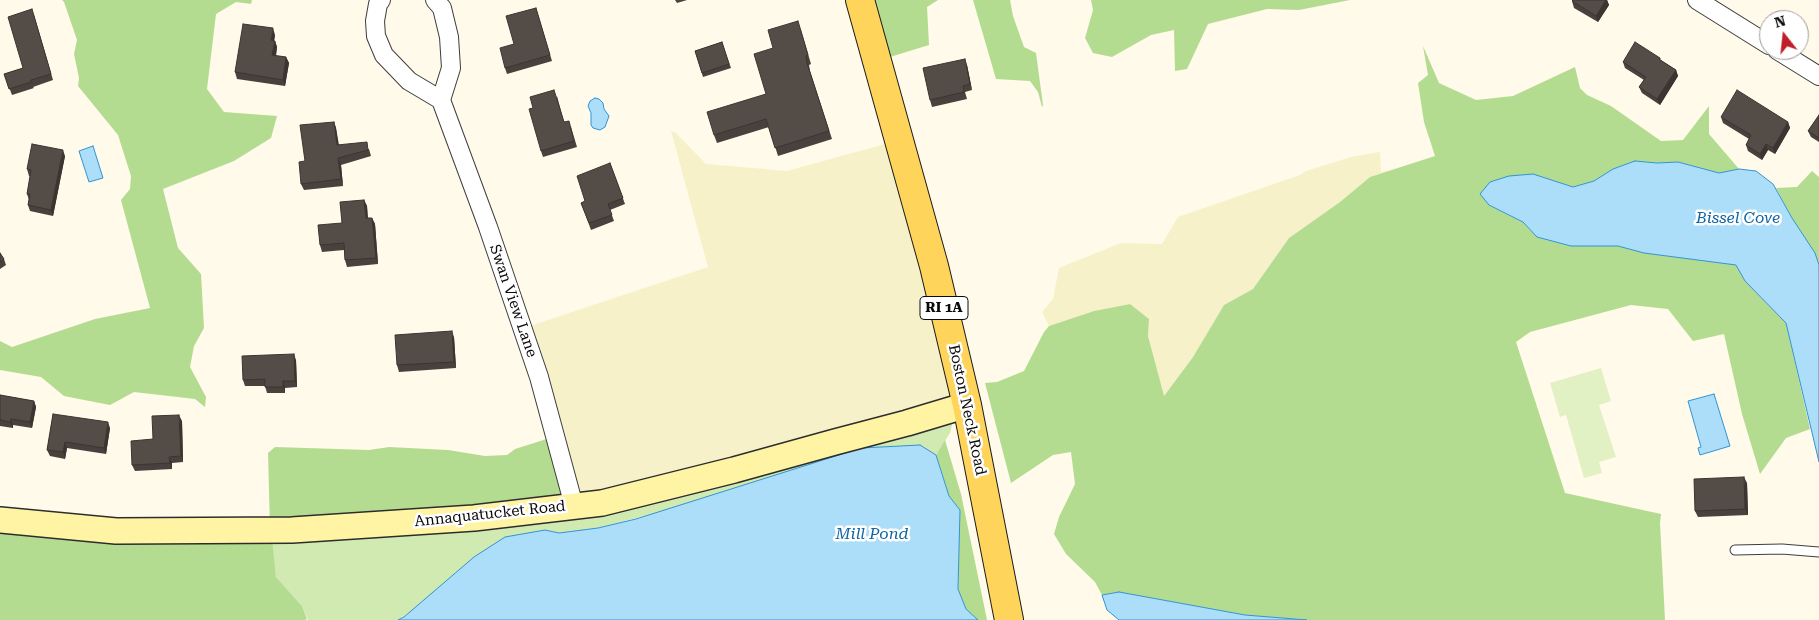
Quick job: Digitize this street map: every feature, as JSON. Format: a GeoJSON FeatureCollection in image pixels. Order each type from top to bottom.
{"type":"FeatureCollection","features":[{"type":"Feature","properties":{"kind":"main road","name":"Boston Neck Road"},"geometry":{"type":"LineString","coordinates":[[860,0],[934,266],[967,405],[1009,620]]}},
{"type":"Feature","properties":{"kind":"street"},"geometry":{"type":"LineString","coordinates":[[381,0],[378,4],[375,21],[376,36],[384,55],[408,81],[441,100],[451,68],[449,37],[442,8],[436,0]]}},
{"type":"Feature","properties":{"kind":"street"},"geometry":{"type":"LineString","coordinates":[[1697,0],[1759,39]]}},
{"type":"Feature","properties":{"kind":"street"},"geometry":{"type":"LineString","coordinates":[[1793,60],[1819,76]]}},
{"type":"Feature","properties":{"kind":"street","name":"Swan View Lane"},"geometry":{"type":"LineString","coordinates":[[441,100],[488,227],[538,377],[574,506]]}},
{"type":"Feature","properties":{"kind":"street","name":"Annaquatucket Road"},"geometry":{"type":"LineString","coordinates":[[0,520],[116,531],[292,530],[474,518],[602,503],[734,470],[967,405]]}},
{"type":"Feature","properties":{"kind":"lane"},"geometry":{"type":"LineString","coordinates":[[1735,550],[1782,549],[1819,552]]}},
{"type":"Feature","properties":{"kind":"shaded area"},"geometry":{"type":"Polygon","coordinates":[[[671,131],[675,132],[706,164],[787,171],[896,141],[964,402],[574,503],[521,329],[708,267],[671,131]]]}},
{"type":"Feature","properties":{"kind":"shaded area"},"geometry":{"type":"Polygon","coordinates":[[[1380,152],[1381,172],[1398,167],[1370,177],[1340,202],[1289,238],[1253,289],[1224,305],[1193,357],[1163,397],[1148,336],[1149,319],[1130,304],[1094,311],[1049,326],[1042,312],[1053,299],[1059,268],[1121,243],[1162,244],[1178,217],[1300,175],[1306,171],[1351,157],[1380,152]]]}},
{"type":"Feature","properties":{"kind":"green space"},"geometry":{"type":"Polygon","coordinates":[[[62,0],[252,0],[251,4],[236,2],[216,14],[207,89],[224,112],[277,116],[271,138],[234,161],[163,189],[178,248],[201,274],[204,328],[194,346],[190,367],[206,397],[205,407],[195,399],[134,392],[110,405],[64,396],[41,377],[0,370],[0,341],[12,347],[95,319],[150,308],[121,200],[130,189],[131,176],[118,135],[78,86],[79,78],[74,54],[77,40],[62,0]]]}},
{"type":"Feature","properties":{"kind":"green space"},"geometry":{"type":"Polygon","coordinates":[[[861,0],[938,0],[927,7],[929,45],[877,61],[861,0]]]}},
{"type":"Feature","properties":{"kind":"green space"},"geometry":{"type":"Polygon","coordinates":[[[973,0],[1010,0],[1013,16],[1024,47],[1036,53],[1042,107],[1038,92],[1030,81],[996,79],[973,0]]]}},
{"type":"Feature","properties":{"kind":"green space"},"geometry":{"type":"Polygon","coordinates":[[[1091,0],[1350,0],[1299,10],[1267,9],[1208,24],[1187,69],[1175,71],[1174,30],[1151,35],[1112,57],[1093,53],[1085,38],[1093,10],[1091,0]]]}},
{"type":"Feature","properties":{"kind":"green space"},"geometry":{"type":"Polygon","coordinates":[[[1423,46],[1439,83],[1476,100],[1513,96],[1575,67],[1580,88],[1587,95],[1611,106],[1661,141],[1683,140],[1709,106],[1709,134],[1739,169],[1719,173],[1678,162],[1635,161],[1613,169],[1594,181],[1573,187],[1533,174],[1489,205],[1523,222],[1537,237],[1571,246],[1618,246],[1645,253],[1736,265],[1745,281],[1786,323],[1810,429],[1786,438],[1760,474],[1742,414],[1724,334],[1693,341],[1668,309],[1631,305],[1530,332],[1516,342],[1565,493],[1661,514],[1665,620],[1307,620],[1245,615],[1119,592],[1102,595],[1095,582],[1066,554],[1054,534],[1059,517],[1075,484],[1071,452],[1053,455],[1011,483],[985,383],[997,382],[1024,371],[1049,326],[1094,311],[1130,304],[1149,319],[1148,336],[1164,396],[1193,357],[1224,305],[1253,289],[1289,238],[1340,202],[1370,177],[1435,156],[1424,122],[1418,83],[1428,75],[1423,46]]]}},
{"type":"Feature","properties":{"kind":"green space"},"geometry":{"type":"Polygon","coordinates":[[[1812,171],[1819,177],[1819,265],[1815,253],[1792,218],[1776,188],[1797,187],[1812,171]]]}},
{"type":"Feature","properties":{"kind":"green space"},"geometry":{"type":"Polygon","coordinates":[[[1601,368],[1611,401],[1599,405],[1616,457],[1599,462],[1602,473],[1584,478],[1566,415],[1560,417],[1550,383],[1601,368]]]}},
{"type":"Feature","properties":{"kind":"green space"},"geometry":{"type":"Polygon","coordinates":[[[955,414],[950,433],[936,455],[920,445],[598,528],[559,533],[545,530],[398,620],[308,620],[302,606],[276,577],[270,528],[557,507],[955,414]]]}},
{"type":"Feature","properties":{"kind":"green space"},"geometry":{"type":"Polygon","coordinates":[[[553,437],[574,503],[271,529],[276,577],[302,606],[307,619],[305,620],[0,620],[0,519],[270,528],[268,453],[275,447],[369,450],[389,447],[448,450],[485,456],[507,455],[515,449],[553,437]]]}},
{"type":"Feature","properties":{"kind":"green space"},"geometry":{"type":"Polygon","coordinates":[[[945,440],[961,494],[987,620],[978,620],[966,609],[958,589],[960,510],[949,496],[936,455],[945,440]]]}},
{"type":"Feature","properties":{"kind":"water"},"geometry":{"type":"Polygon","coordinates":[[[595,98],[603,103],[604,109],[609,116],[605,127],[600,130],[593,128],[591,125],[591,113],[588,106],[590,101],[595,98]]]}},
{"type":"Feature","properties":{"kind":"water"},"geometry":{"type":"Polygon","coordinates":[[[93,146],[103,178],[89,182],[79,151],[93,146]]]}},
{"type":"Feature","properties":{"kind":"water","name":"Bissel Cove"},"geometry":{"type":"Polygon","coordinates":[[[1635,161],[1678,162],[1719,173],[1739,169],[1756,171],[1773,184],[1815,253],[1819,265],[1819,462],[1786,323],[1745,281],[1736,265],[1644,253],[1618,246],[1571,246],[1537,237],[1523,222],[1489,205],[1480,194],[1490,182],[1509,176],[1533,174],[1573,187],[1594,181],[1613,169],[1635,161]]]}},
{"type":"Feature","properties":{"kind":"water"},"geometry":{"type":"Polygon","coordinates":[[[1714,394],[1730,446],[1700,455],[1698,448],[1701,447],[1688,401],[1714,394]]]}},
{"type":"Feature","properties":{"kind":"water","name":"Mill Pond"},"geometry":{"type":"Polygon","coordinates":[[[920,445],[936,455],[949,496],[960,510],[958,589],[966,609],[978,620],[398,620],[404,617],[474,557],[505,537],[545,530],[559,533],[598,528],[636,519],[861,448],[920,445]]]}},
{"type":"Feature","properties":{"kind":"water"},"geometry":{"type":"Polygon","coordinates":[[[1119,592],[1245,615],[1307,620],[1119,620],[1107,610],[1102,595],[1119,592]]]}},
{"type":"Feature","properties":{"kind":"building"},"geometry":{"type":"Polygon","coordinates":[[[1573,0],[1606,0],[1596,16],[1573,0]]]}},
{"type":"Feature","properties":{"kind":"building"},"geometry":{"type":"Polygon","coordinates":[[[536,8],[550,55],[505,68],[500,48],[514,44],[506,16],[536,8]]]}},
{"type":"Feature","properties":{"kind":"building"},"geometry":{"type":"Polygon","coordinates":[[[32,9],[51,74],[9,89],[4,74],[23,68],[8,17],[32,9]]]}},
{"type":"Feature","properties":{"kind":"building"},"geometry":{"type":"Polygon","coordinates":[[[798,21],[808,55],[806,56],[807,63],[829,131],[775,148],[766,119],[714,135],[707,112],[766,94],[754,54],[773,48],[768,30],[798,21]]]}},
{"type":"Feature","properties":{"kind":"building"},"geometry":{"type":"Polygon","coordinates":[[[243,24],[273,28],[271,40],[275,41],[272,55],[286,57],[283,80],[235,72],[243,24]]]}},
{"type":"Feature","properties":{"kind":"building"},"geometry":{"type":"Polygon","coordinates":[[[722,42],[729,64],[702,73],[695,51],[722,42]]]}},
{"type":"Feature","properties":{"kind":"building"},"geometry":{"type":"Polygon","coordinates":[[[1635,42],[1676,70],[1657,99],[1639,87],[1646,77],[1623,62],[1635,42]]]}},
{"type":"Feature","properties":{"kind":"building"},"geometry":{"type":"Polygon","coordinates":[[[965,59],[970,84],[963,86],[964,92],[930,100],[923,68],[965,59]]]}},
{"type":"Feature","properties":{"kind":"building"},"geometry":{"type":"Polygon","coordinates":[[[554,90],[564,122],[569,121],[574,141],[541,151],[529,109],[533,108],[530,97],[554,90]]]}},
{"type":"Feature","properties":{"kind":"building"},"geometry":{"type":"Polygon","coordinates":[[[1737,90],[1788,122],[1773,148],[1766,144],[1760,154],[1746,145],[1751,135],[1721,117],[1737,90]]]}},
{"type":"Feature","properties":{"kind":"building"},"geometry":{"type":"Polygon","coordinates":[[[1819,115],[1819,138],[1808,131],[1819,115]]]}},
{"type":"Feature","properties":{"kind":"building"},"geometry":{"type":"Polygon","coordinates":[[[334,122],[337,145],[367,142],[368,150],[338,158],[341,179],[301,184],[299,162],[305,161],[300,125],[334,122]]]}},
{"type":"Feature","properties":{"kind":"building"},"geometry":{"type":"Polygon","coordinates":[[[32,144],[63,150],[51,210],[28,205],[30,194],[27,194],[31,170],[27,169],[32,144]]]}},
{"type":"Feature","properties":{"kind":"building"},"geometry":{"type":"Polygon","coordinates":[[[610,163],[623,198],[608,204],[612,215],[589,223],[581,203],[585,201],[577,176],[610,163]]]}},
{"type":"Feature","properties":{"kind":"building"},"geometry":{"type":"Polygon","coordinates":[[[364,200],[366,218],[372,218],[376,258],[345,260],[344,243],[320,245],[318,225],[342,223],[340,202],[364,200]]]}},
{"type":"Feature","properties":{"kind":"building"},"geometry":{"type":"Polygon","coordinates":[[[0,253],[4,259],[0,262],[0,253]]]}},
{"type":"Feature","properties":{"kind":"building"},"geometry":{"type":"Polygon","coordinates":[[[452,331],[454,362],[397,365],[395,335],[452,331]]]}},
{"type":"Feature","properties":{"kind":"building"},"geometry":{"type":"Polygon","coordinates":[[[294,354],[295,381],[283,381],[283,387],[265,387],[265,379],[243,380],[242,356],[294,354]]]}},
{"type":"Feature","properties":{"kind":"building"},"geometry":{"type":"Polygon","coordinates":[[[0,395],[34,401],[30,422],[11,419],[10,422],[0,420],[0,395]]]}},
{"type":"Feature","properties":{"kind":"building"},"geometry":{"type":"Polygon","coordinates":[[[53,414],[108,422],[104,448],[65,442],[63,452],[47,450],[53,414]]]}},
{"type":"Feature","properties":{"kind":"building"},"geometry":{"type":"Polygon","coordinates":[[[179,415],[181,456],[169,457],[170,463],[132,465],[131,441],[153,439],[152,416],[179,415]]]}},
{"type":"Feature","properties":{"kind":"building"},"geometry":{"type":"Polygon","coordinates":[[[1744,477],[1745,509],[1695,511],[1694,479],[1744,477]]]}}]}
